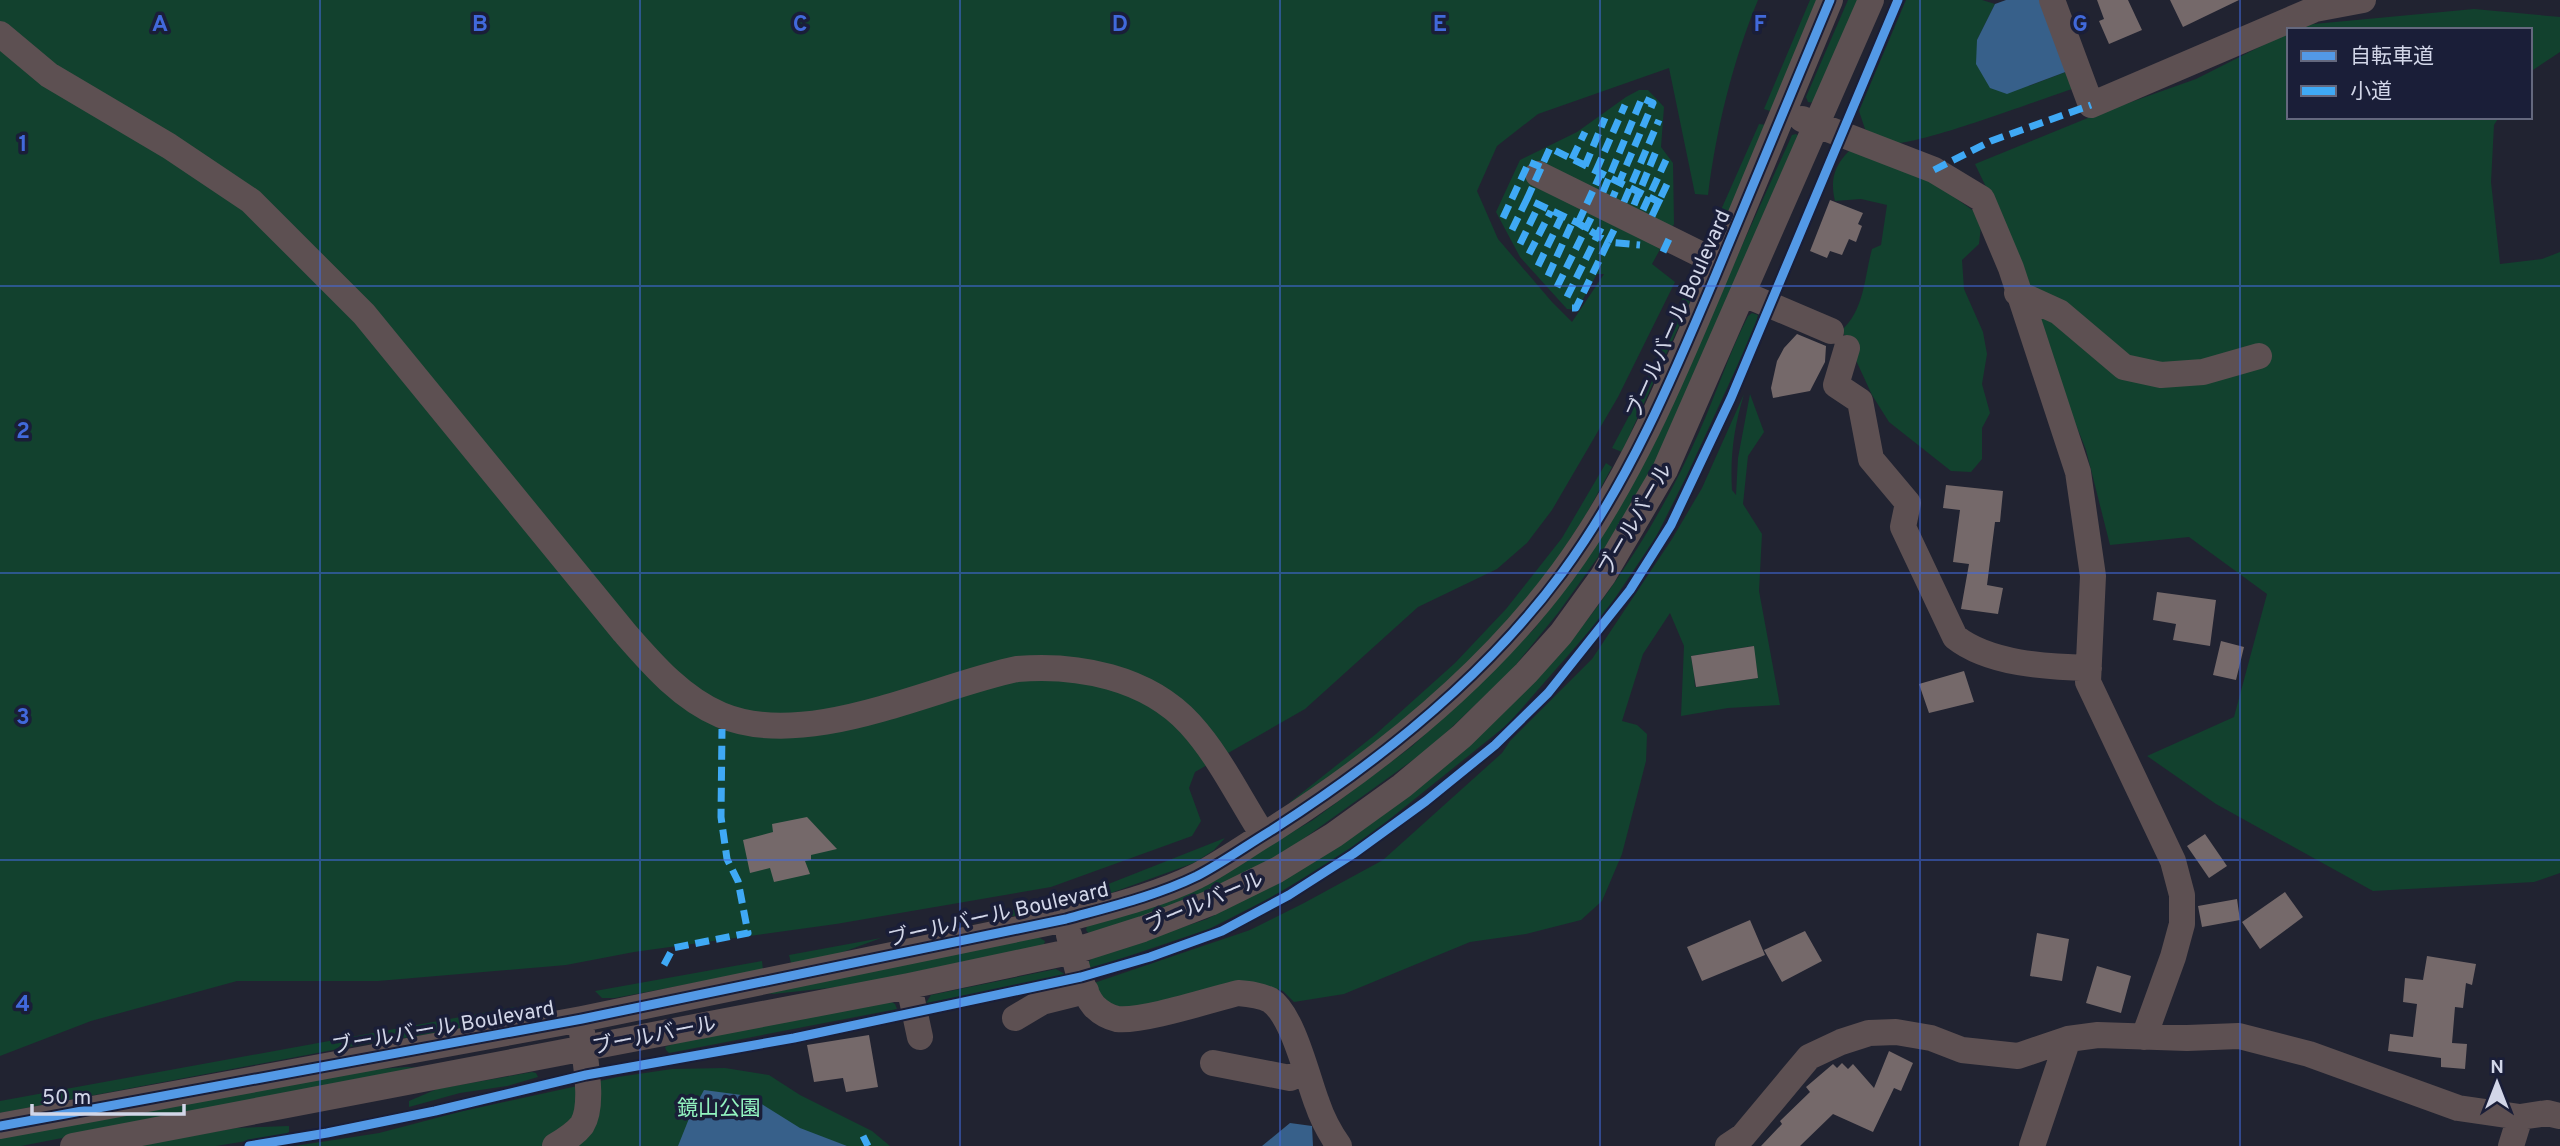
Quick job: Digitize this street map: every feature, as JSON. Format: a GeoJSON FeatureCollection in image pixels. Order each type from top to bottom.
{"type":"FeatureCollection","features":[{"type":"Feature","properties":{"kind":"street","name":"ブールバール Boulevard"},"geometry":{"type":"LineString","coordinates":[[0,1126],[582,1019],[1066,919],[1129,901],[1196,876],[1264,835],[1308,807],[1392,744],[1459,687],[1509,637],[1562,573],[1612,496],[1672,380],[1830,0]]}},
{"type":"Feature","properties":{"kind":"street","name":"ブールバール"},"geometry":{"type":"LineString","coordinates":[[73,1146],[909,986],[1073,951],[1143,929],[1210,903],[1277,870],[1334,835],[1402,786],[1462,736],[1561,634],[1603,576],[1665,470],[1871,0]]}},
{"type":"Feature","properties":{"kind":"street"},"geometry":{"type":"LineString","coordinates":[[2052,0],[2091,104],[2315,9],[2363,0]]}},
{"type":"Feature","properties":{"kind":"street"},"geometry":{"type":"LineString","coordinates":[[0,34],[49,75],[169,146],[251,201],[364,314],[655,668],[699,703],[721,715],[744,722],[787,727],[846,717],[1017,669],[1042,667],[1087,671],[1121,680],[1142,690],[1189,723],[1222,766],[1264,835]]}},
{"type":"Feature","properties":{"kind":"street"},"geometry":{"type":"LineString","coordinates":[[1784,111],[1934,170],[1982,199],[2011,268],[2017,293],[2078,472],[2093,576],[2088,682],[2173,862],[2182,895],[2182,923],[2173,957],[2144,1037]]}},
{"type":"Feature","properties":{"kind":"street"},"geometry":{"type":"LineString","coordinates":[[1538,174],[1720,264]]}},
{"type":"Feature","properties":{"kind":"street"},"geometry":{"type":"LineString","coordinates":[[2017,293],[2059,312],[2124,367],[2161,375],[2203,372],[2259,356]]}},
{"type":"Feature","properties":{"kind":"street"},"geometry":{"type":"LineString","coordinates":[[1744,294],[1839,339],[1836,385],[1860,401],[1871,459],[1908,503],[1903,527],[1955,637],[1968,647],[2028,664],[2089,668]]}},
{"type":"Feature","properties":{"kind":"street"},"geometry":{"type":"LineString","coordinates":[[1066,919],[1086,991],[1095,1007],[1114,1018],[1142,1016],[1238,993],[1269,1000],[1285,1019],[1317,1103],[1339,1146]]}},
{"type":"Feature","properties":{"kind":"street"},"geometry":{"type":"LineString","coordinates":[[909,986],[920,1037]]}},
{"type":"Feature","properties":{"kind":"street"},"geometry":{"type":"LineString","coordinates":[[1015,1018],[1042,1002],[1086,991]]}},
{"type":"Feature","properties":{"kind":"street"},"geometry":{"type":"LineString","coordinates":[[555,1146],[582,1125],[588,1109],[582,1019]]}},
{"type":"Feature","properties":{"kind":"street"},"geometry":{"type":"LineString","coordinates":[[1728,1146],[1743,1136],[1809,1057],[1869,1033],[1896,1032],[1931,1038],[1962,1050],[2018,1056],[2068,1039],[2098,1035],[2239,1036],[2309,1054],[2458,1108],[2520,1117],[2547,1113],[2560,1116]]}},
{"type":"Feature","properties":{"kind":"street"},"geometry":{"type":"LineString","coordinates":[[2032,1146],[2068,1039]]}},
{"type":"Feature","properties":{"kind":"street"},"geometry":{"type":"LineString","coordinates":[[1213,1063],[1290,1078],[1306,1071]]}},
{"type":"Feature","properties":{"kind":"street"},"geometry":{"type":"LineString","coordinates":[[2511,1146],[2520,1117]]}},
{"type":"Feature","properties":{"kind":"green space"},"geometry":{"type":"Polygon","coordinates":[[[0,0],[1758,0],[1727,96],[1708,195],[1695,194],[1669,68],[1538,114],[1497,146],[1477,191],[1498,239],[1572,322],[1604,274],[1597,274],[1577,310],[1567,309],[1520,257],[1496,212],[1520,160],[1577,132],[1626,97],[1639,90],[1648,90],[1664,107],[1661,147],[1673,163],[1674,224],[1652,264],[1675,282],[1618,397],[1552,510],[1527,543],[1497,569],[1418,607],[1305,709],[1195,772],[1189,788],[1201,821],[1192,836],[1051,887],[836,924],[634,952],[566,965],[378,981],[237,981],[91,1021],[0,1056],[0,0]]]}},
{"type":"Feature","properties":{"kind":"green space"},"geometry":{"type":"Polygon","coordinates":[[[1810,0],[1822,0],[1773,112],[1764,109],[1810,0]]]}},
{"type":"Feature","properties":{"kind":"green space"},"geometry":{"type":"Polygon","coordinates":[[[1848,0],[1860,0],[1814,103],[1808,102],[1806,97],[1848,0]]]}},
{"type":"Feature","properties":{"kind":"green space"},"geometry":{"type":"Polygon","coordinates":[[[1906,0],[1982,0],[1995,4],[1977,40],[2029,86],[2068,71],[2075,88],[1949,131],[1902,143],[1886,142],[1865,129],[1859,111],[1906,0]]]}},
{"type":"Feature","properties":{"kind":"green space"},"geometry":{"type":"Polygon","coordinates":[[[2474,9],[2560,17],[2560,52],[2532,71],[2532,28],[2297,28],[2303,25],[2474,9]]]}},
{"type":"Feature","properties":{"kind":"green space"},"geometry":{"type":"Polygon","coordinates":[[[2287,33],[2287,119],[2498,119],[2494,125],[2491,182],[2500,264],[2542,259],[2560,252],[2560,873],[2534,882],[2373,891],[2216,804],[2147,756],[2234,717],[2267,594],[2189,537],[2110,545],[2086,450],[1996,208],[1975,164],[2100,113],[2196,79],[2287,33]]]}},
{"type":"Feature","properties":{"kind":"green space"},"geometry":{"type":"Polygon","coordinates":[[[1759,124],[1767,125],[1714,249],[1705,246],[1759,124]]]}},
{"type":"Feature","properties":{"kind":"green space"},"geometry":{"type":"Polygon","coordinates":[[[1792,135],[1800,137],[1651,475],[1616,532],[1558,613],[1510,672],[1431,747],[1281,855],[1219,888],[1155,914],[1089,934],[1087,925],[1229,869],[1313,820],[1411,747],[1535,628],[1582,562],[1640,471],[1792,135]]]}},
{"type":"Feature","properties":{"kind":"green space"},"geometry":{"type":"Polygon","coordinates":[[[1849,151],[1915,169],[1982,217],[1979,244],[1962,260],[1964,289],[1983,332],[1987,354],[1982,384],[1990,413],[1982,428],[1982,459],[1971,472],[1951,471],[1889,422],[1872,395],[1842,330],[1855,312],[1863,292],[1872,249],[1881,245],[1887,205],[1861,199],[1835,201],[1835,174],[1849,151]]]}},
{"type":"Feature","properties":{"kind":"green space"},"geometry":{"type":"Polygon","coordinates":[[[1695,270],[1702,275],[1622,452],[1612,448],[1639,397],[1695,270]]]}},
{"type":"Feature","properties":{"kind":"green space"},"geometry":{"type":"Polygon","coordinates":[[[1752,313],[1758,315],[1756,325],[1656,537],[1605,613],[1508,724],[1350,851],[1268,899],[1209,929],[1087,970],[1093,957],[1207,919],[1264,889],[1551,664],[1595,610],[1653,523],[1685,462],[1741,330],[1752,313]]]}},
{"type":"Feature","properties":{"kind":"green space"},"geometry":{"type":"Polygon","coordinates":[[[1744,394],[1732,453],[1732,490],[1736,495],[1738,458],[1750,394],[1764,432],[1748,456],[1743,504],[1762,534],[1759,591],[1780,705],[1728,708],[1681,716],[1684,646],[1670,613],[1643,654],[1622,721],[1637,725],[1647,734],[1646,761],[1622,854],[1602,901],[1581,920],[1526,934],[1470,942],[1344,994],[1294,1002],[1283,991],[1260,984],[1128,1010],[1101,1000],[1094,983],[1250,930],[1383,860],[1502,753],[1510,741],[1592,659],[1672,539],[1702,488],[1744,394]],[[1753,646],[1691,656],[1693,669],[1755,661],[1753,646]],[[1756,664],[1694,673],[1695,687],[1758,678],[1756,664]]]}},
{"type":"Feature","properties":{"kind":"green space"},"geometry":{"type":"Polygon","coordinates":[[[1606,463],[1612,467],[1587,513],[1558,558],[1517,611],[1444,687],[1304,800],[1289,803],[1376,734],[1455,663],[1506,609],[1562,538],[1606,463]]]}},
{"type":"Feature","properties":{"kind":"green space"},"geometry":{"type":"Polygon","coordinates":[[[1225,838],[1214,850],[1194,863],[1064,910],[1024,916],[988,916],[1078,896],[1225,838]]]}},
{"type":"Feature","properties":{"kind":"green space"},"geometry":{"type":"Polygon","coordinates":[[[1038,937],[1045,941],[1044,945],[847,986],[773,994],[760,992],[1038,937]]]}},
{"type":"Feature","properties":{"kind":"green space"},"geometry":{"type":"Polygon","coordinates":[[[881,938],[835,955],[791,963],[789,955],[881,938]]]}},
{"type":"Feature","properties":{"kind":"green space"},"geometry":{"type":"Polygon","coordinates":[[[762,961],[763,970],[615,998],[602,998],[595,991],[762,961]]]}},
{"type":"Feature","properties":{"kind":"green space"},"geometry":{"type":"Polygon","coordinates":[[[1056,969],[1068,976],[926,1003],[931,995],[1056,969]]]}},
{"type":"Feature","properties":{"kind":"green space"},"geometry":{"type":"Polygon","coordinates":[[[890,1001],[897,1009],[669,1053],[665,1047],[681,1041],[890,1001]]]}},
{"type":"Feature","properties":{"kind":"green space"},"geometry":{"type":"Polygon","coordinates":[[[515,1007],[515,1014],[453,1030],[354,1046],[0,1113],[0,1101],[515,1007]]]}},
{"type":"Feature","properties":{"kind":"green space"},"geometry":{"type":"Polygon","coordinates":[[[421,1068],[21,1146],[0,1146],[0,1137],[346,1071],[421,1068]]]}},
{"type":"Feature","properties":{"kind":"green space","name":"鏡山公園"},"geometry":{"type":"Polygon","coordinates":[[[725,1068],[769,1075],[800,1095],[872,1131],[890,1146],[295,1146],[379,1133],[463,1111],[618,1077],[672,1069],[725,1068]]]}},
{"type":"Feature","properties":{"kind":"green space"},"geometry":{"type":"Polygon","coordinates":[[[532,1072],[538,1077],[409,1107],[409,1101],[437,1089],[532,1072]]]}},
{"type":"Feature","properties":{"kind":"green space"},"geometry":{"type":"Polygon","coordinates":[[[289,1126],[289,1132],[285,1135],[216,1146],[134,1146],[236,1128],[289,1126]]]}},
{"type":"Feature","properties":{"kind":"water"},"geometry":{"type":"Polygon","coordinates":[[[2006,0],[2043,0],[2068,71],[2007,94],[1990,88],[1976,64],[1977,40],[1995,4],[2006,0]]]}},
{"type":"Feature","properties":{"kind":"water"},"geometry":{"type":"Polygon","coordinates":[[[704,1090],[749,1096],[800,1128],[847,1146],[678,1146],[704,1090]]]}},
{"type":"Feature","properties":{"kind":"water"},"geometry":{"type":"Polygon","coordinates":[[[1290,1123],[1312,1126],[1313,1146],[1262,1146],[1290,1123]]]}},
{"type":"Feature","properties":{"kind":"building"},"geometry":{"type":"Polygon","coordinates":[[[2097,0],[2128,0],[2142,30],[2109,44],[2099,21],[2104,19],[2097,0]]]}},
{"type":"Feature","properties":{"kind":"building"},"geometry":{"type":"Polygon","coordinates":[[[2170,0],[2239,0],[2183,27],[2170,0]]]}},
{"type":"Feature","properties":{"kind":"building"},"geometry":{"type":"Polygon","coordinates":[[[1830,200],[1863,213],[1858,224],[1862,226],[1856,242],[1849,239],[1842,255],[1830,251],[1827,258],[1810,251],[1830,200]]]}},
{"type":"Feature","properties":{"kind":"building"},"geometry":{"type":"Polygon","coordinates":[[[1797,334],[1826,346],[1825,362],[1810,391],[1773,398],[1771,388],[1777,361],[1784,348],[1797,334]]]}},
{"type":"Feature","properties":{"kind":"building"},"geometry":{"type":"Polygon","coordinates":[[[1946,485],[2003,491],[2000,522],[1995,522],[1987,585],[2003,588],[1998,614],[1961,609],[1969,564],[1953,562],[1960,510],[1943,508],[1946,485]]]}},
{"type":"Feature","properties":{"kind":"building"},"geometry":{"type":"Polygon","coordinates":[[[2157,592],[2216,600],[2210,646],[2173,640],[2176,624],[2153,620],[2157,592]]]}},
{"type":"Feature","properties":{"kind":"building"},"geometry":{"type":"Polygon","coordinates":[[[2221,641],[2244,647],[2236,680],[2213,675],[2221,641]]]}},
{"type":"Feature","properties":{"kind":"building"},"geometry":{"type":"Polygon","coordinates":[[[1754,646],[1758,678],[1696,687],[1691,656],[1754,646]]]}},
{"type":"Feature","properties":{"kind":"building"},"geometry":{"type":"Polygon","coordinates":[[[1964,671],[1974,702],[1929,713],[1919,684],[1964,671]]]}},
{"type":"Feature","properties":{"kind":"building"},"geometry":{"type":"Polygon","coordinates":[[[807,817],[837,849],[811,855],[811,860],[805,861],[810,874],[774,882],[770,868],[750,873],[743,840],[773,832],[772,824],[807,817]]]}},
{"type":"Feature","properties":{"kind":"building"},"geometry":{"type":"Polygon","coordinates":[[[2205,834],[2227,866],[2209,878],[2187,846],[2205,834]]]}},
{"type":"Feature","properties":{"kind":"building"},"geometry":{"type":"Polygon","coordinates":[[[2285,892],[2303,917],[2260,949],[2242,922],[2285,892]]]}},
{"type":"Feature","properties":{"kind":"building"},"geometry":{"type":"Polygon","coordinates":[[[2237,899],[2240,920],[2202,927],[2198,906],[2237,899]]]}},
{"type":"Feature","properties":{"kind":"building"},"geometry":{"type":"Polygon","coordinates":[[[1750,920],[1765,955],[1702,981],[1687,947],[1750,920]]]}},
{"type":"Feature","properties":{"kind":"building"},"geometry":{"type":"Polygon","coordinates":[[[1805,931],[1822,961],[1782,982],[1764,950],[1805,931]]]}},
{"type":"Feature","properties":{"kind":"building"},"geometry":{"type":"Polygon","coordinates":[[[2037,933],[2069,939],[2062,981],[2030,976],[2037,933]]]}},
{"type":"Feature","properties":{"kind":"building"},"geometry":{"type":"Polygon","coordinates":[[[2427,956],[2476,964],[2472,985],[2466,983],[2463,1008],[2455,1007],[2452,1043],[2467,1044],[2465,1069],[2441,1067],[2441,1058],[2388,1051],[2390,1034],[2413,1037],[2417,1004],[2403,1002],[2405,978],[2423,980],[2427,956]]]}},
{"type":"Feature","properties":{"kind":"building"},"geometry":{"type":"Polygon","coordinates":[[[2097,966],[2131,976],[2121,1013],[2086,1003],[2097,966]]]}},
{"type":"Feature","properties":{"kind":"building"},"geometry":{"type":"Polygon","coordinates":[[[869,1035],[878,1087],[846,1092],[843,1078],[814,1082],[807,1045],[869,1035]]]}},
{"type":"Feature","properties":{"kind":"building"},"geometry":{"type":"Polygon","coordinates":[[[1889,1051],[1913,1063],[1901,1091],[1894,1088],[1873,1132],[1833,1114],[1800,1146],[1761,1146],[1782,1124],[1780,1121],[1810,1092],[1806,1087],[1833,1064],[1837,1068],[1842,1063],[1848,1069],[1853,1064],[1874,1088],[1889,1051]]]}},
{"type":"Feature","properties":{"kind":"marked path"},"geometry":{"type":"LineString","coordinates":[[1603,192],[1642,98],[1653,103],[1613,197]]}},
{"type":"Feature","properties":{"kind":"marked path"},"geometry":{"type":"LineString","coordinates":[[1596,171],[1625,105]]}},
{"type":"Feature","properties":{"kind":"marked path"},"geometry":{"type":"LineString","coordinates":[[1934,170],[1991,141],[2091,105]]}},
{"type":"Feature","properties":{"kind":"marked path"},"geometry":{"type":"LineString","coordinates":[[1585,166],[1605,118]]}},
{"type":"Feature","properties":{"kind":"marked path"},"geometry":{"type":"LineString","coordinates":[[1624,202],[1659,120]]}},
{"type":"Feature","properties":{"kind":"marked path"},"geometry":{"type":"LineString","coordinates":[[1572,159],[1585,132]]}},
{"type":"Feature","properties":{"kind":"marked path"},"geometry":{"type":"LineString","coordinates":[[1572,308],[1576,308],[1608,242],[1578,223],[1527,199],[1550,148],[1667,206]]}},
{"type":"Feature","properties":{"kind":"marked path"},"geometry":{"type":"LineString","coordinates":[[1634,205],[1657,149]]}},
{"type":"Feature","properties":{"kind":"marked path"},"geometry":{"type":"LineString","coordinates":[[1643,210],[1666,160]]}},
{"type":"Feature","properties":{"kind":"marked path"},"geometry":{"type":"LineString","coordinates":[[1503,218],[1529,162],[1541,167]]}},
{"type":"Feature","properties":{"kind":"marked path"},"geometry":{"type":"LineString","coordinates":[[1578,223],[1601,173]]}},
{"type":"Feature","properties":{"kind":"marked path"},"geometry":{"type":"LineString","coordinates":[[1652,216],[1670,178]]}},
{"type":"Feature","properties":{"kind":"marked path"},"geometry":{"type":"LineString","coordinates":[[1512,230],[1527,199]]}},
{"type":"Feature","properties":{"kind":"marked path"},"geometry":{"type":"LineString","coordinates":[[1520,244],[1539,205]]}},
{"type":"Feature","properties":{"kind":"marked path"},"geometry":{"type":"LineString","coordinates":[[1529,254],[1551,211]]}},
{"type":"Feature","properties":{"kind":"marked path"},"geometry":{"type":"LineString","coordinates":[[1538,266],[1562,216]]}},
{"type":"Feature","properties":{"kind":"marked path"},"geometry":{"type":"LineString","coordinates":[[1557,287],[1592,216]]}},
{"type":"Feature","properties":{"kind":"marked path"},"geometry":{"type":"LineString","coordinates":[[1548,276],[1573,221]]}},
{"type":"Feature","properties":{"kind":"marked path"},"geometry":{"type":"LineString","coordinates":[[1567,297],[1603,224]]}},
{"type":"Feature","properties":{"kind":"marked path"},"geometry":{"type":"LineString","coordinates":[[1614,230],[1608,242],[1640,245]]}},
{"type":"Feature","properties":{"kind":"marked path"},"geometry":{"type":"LineString","coordinates":[[1663,252],[1669,239]]}},
{"type":"Feature","properties":{"kind":"marked path"},"geometry":{"type":"LineString","coordinates":[[664,965],[673,948],[748,933],[738,881],[727,859],[721,817],[722,729]]}},
{"type":"Feature","properties":{"kind":"marked path"},"geometry":{"type":"LineString","coordinates":[[863,1136],[868,1146]]}},
{"type":"Feature","properties":{"kind":"cycle path"},"geometry":{"type":"LineString","coordinates":[[0,1126],[582,1019],[1066,919],[1165,889],[1197,876],[1225,860],[1352,775],[1429,715],[1499,647],[1562,573],[1609,501],[1650,425],[1830,0]]}},
{"type":"Feature","properties":{"kind":"cycle path"},"geometry":{"type":"LineString","coordinates":[[249,1146],[327,1133],[435,1111],[586,1075],[794,1038],[1081,977],[1150,957],[1222,931],[1289,895],[1353,854],[1426,801],[1495,745],[1548,693],[1630,590],[1671,525],[1731,398],[1898,0]]}}]}
